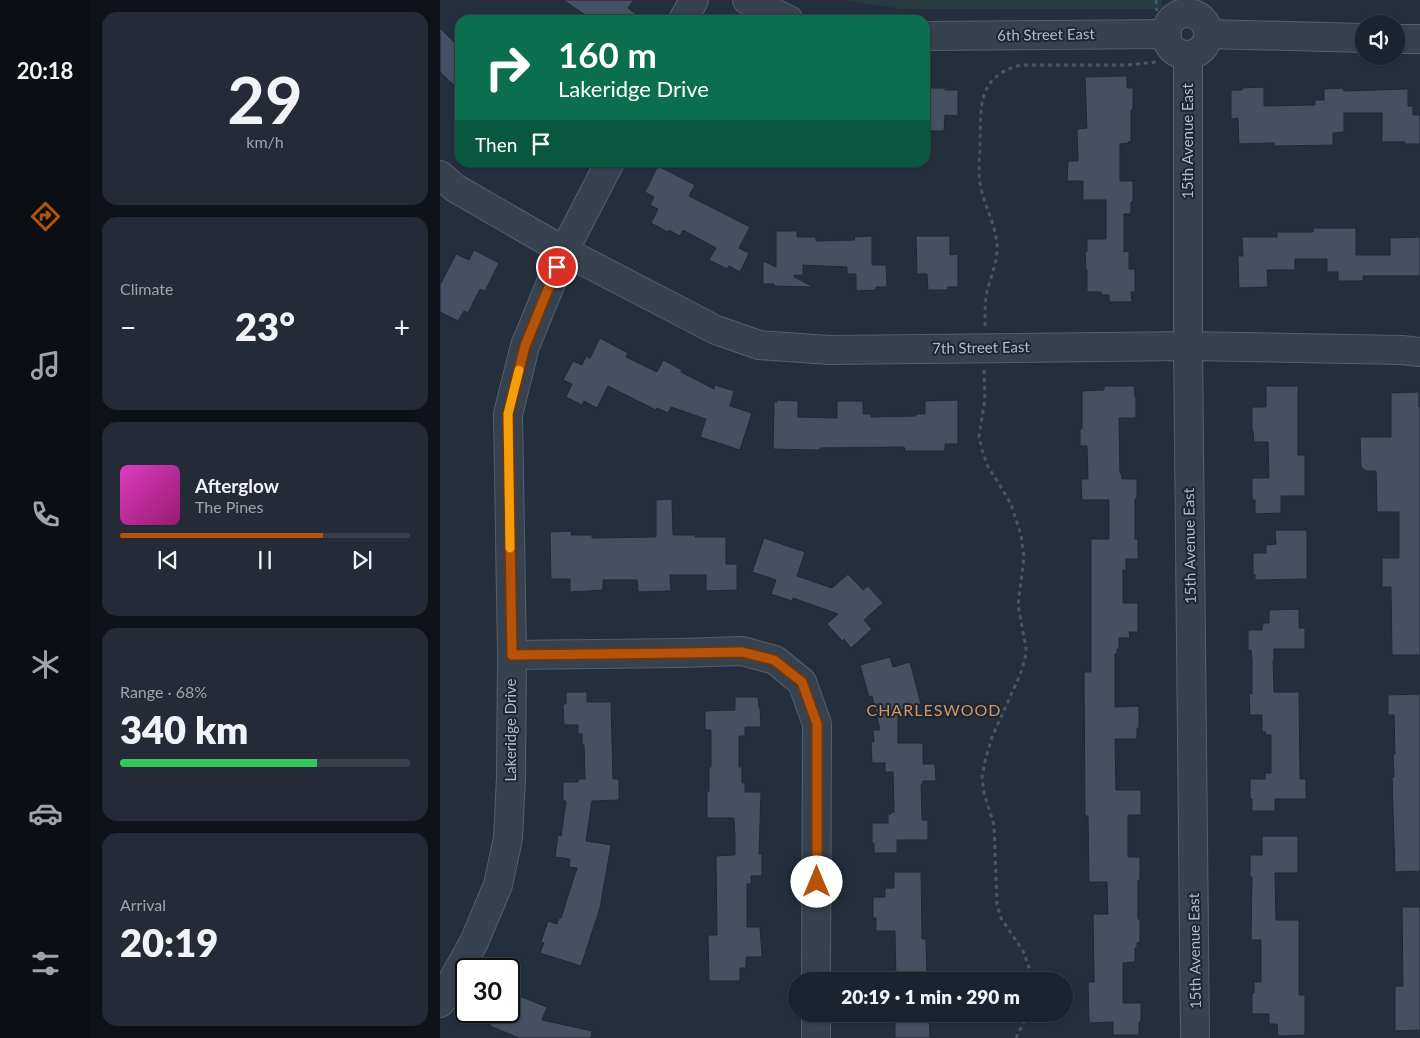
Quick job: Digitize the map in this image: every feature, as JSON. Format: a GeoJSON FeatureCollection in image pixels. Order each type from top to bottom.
{"type":"FeatureCollection","features":[{"type":"Feature","properties":{"kind":"street"},"geometry":{"type":"LineString","coordinates":[[686,15],[694,0]]}},
{"type":"Feature","properties":{"kind":"street"},"geometry":{"type":"LineString","coordinates":[[747,0],[778,15]]}},
{"type":"Feature","properties":{"kind":"street"},"geometry":{"type":"LineString","coordinates":[[1186,7],[1203,19],[1208,34],[1206,45],[1203,49],[1188,55],[1174,51],[1169,46],[1162,23],[1168,24],[1186,7]]}},
{"type":"Feature","properties":{"kind":"street","name":"6th Street East"},"geometry":{"type":"LineString","coordinates":[[930,36],[1162,23]]}},
{"type":"Feature","properties":{"kind":"street"},"geometry":{"type":"LineString","coordinates":[[1208,34],[1355,38]]}},
{"type":"Feature","properties":{"kind":"street"},"geometry":{"type":"LineString","coordinates":[[1405,39],[1420,39]]}},
{"type":"Feature","properties":{"kind":"street","name":"15th Avenue East"},"geometry":{"type":"LineString","coordinates":[[1188,55],[1188,346],[1196,1038]]}},
{"type":"Feature","properties":{"kind":"street","name":"Lakeridge Drive"},"geometry":{"type":"LineString","coordinates":[[440,1003],[474,942],[498,885],[508,838],[512,778],[512,655],[508,414],[525,346],[564,252],[607,167]]}},
{"type":"Feature","properties":{"kind":"street","name":"7th Street East"},"geometry":{"type":"LineString","coordinates":[[440,175],[456,188],[564,252],[716,330],[760,345],[829,350],[1188,346],[1420,352]]}},
{"type":"Feature","properties":{"kind":"street"},"geometry":{"type":"LineString","coordinates":[[512,655],[742,652],[774,660],[802,682],[817,724],[816,972]]}},
{"type":"Feature","properties":{"kind":"street"},"geometry":{"type":"LineString","coordinates":[[816,1022],[816,1038]]}},
{"type":"Feature","properties":{"kind":"path"},"geometry":{"type":"LineString","coordinates":[[1156,0],[1162,23]]}},
{"type":"Feature","properties":{"kind":"path"},"geometry":{"type":"LineString","coordinates":[[1029,972],[1023,951],[1001,918],[997,905],[994,825],[984,793],[982,778],[992,737],[1020,676],[1026,648],[1018,605],[1024,557],[1021,535],[1011,504],[988,467],[979,436],[984,399],[986,296],[997,252],[995,230],[980,181],[983,95],[988,84],[998,74],[1008,68],[1021,65],[1128,65],[1156,62]]}},
{"type":"Feature","properties":{"kind":"path"},"geometry":{"type":"LineString","coordinates":[[1016,1038],[1024,1022]]}},
{"type":"Feature","properties":{"kind":"green space"},"geometry":{"type":"Polygon","coordinates":[[[845,0],[1162,0],[1162,9],[901,9],[845,0]]]}},
{"type":"Feature","properties":{"kind":"building"},"geometry":{"type":"Polygon","coordinates":[[[563,0],[634,0],[628,8],[637,15],[586,15],[563,0]]]}},
{"type":"Feature","properties":{"kind":"building"},"geometry":{"type":"Polygon","coordinates":[[[440,28],[455,43],[455,86],[440,72],[440,28]]]}},
{"type":"Feature","properties":{"kind":"building"},"geometry":{"type":"Polygon","coordinates":[[[1127,76],[1127,88],[1133,88],[1131,142],[1120,144],[1120,181],[1133,181],[1131,214],[1124,214],[1124,252],[1129,251],[1129,269],[1135,269],[1135,292],[1131,292],[1132,302],[1109,302],[1109,295],[1102,295],[1101,292],[1087,292],[1085,252],[1087,252],[1087,239],[1106,239],[1106,200],[1083,200],[1083,181],[1067,181],[1068,161],[1078,161],[1077,129],[1087,128],[1085,77],[1127,76]]]}},
{"type":"Feature","properties":{"kind":"building"},"geometry":{"type":"Polygon","coordinates":[[[1264,87],[1264,106],[1315,105],[1315,100],[1324,100],[1324,89],[1343,88],[1344,91],[1408,89],[1408,106],[1413,106],[1413,115],[1420,115],[1420,144],[1382,142],[1382,113],[1344,113],[1344,132],[1333,133],[1333,145],[1274,146],[1274,143],[1239,144],[1238,118],[1231,119],[1231,90],[1264,87]]]}},
{"type":"Feature","properties":{"kind":"building"},"geometry":{"type":"Polygon","coordinates":[[[930,88],[958,90],[958,116],[945,115],[944,131],[930,131],[930,88]]]}},
{"type":"Feature","properties":{"kind":"building"},"geometry":{"type":"Polygon","coordinates":[[[658,167],[660,167],[695,185],[689,196],[750,227],[739,248],[749,253],[740,272],[729,266],[727,269],[709,260],[716,248],[683,230],[680,236],[651,223],[658,209],[650,205],[654,197],[645,192],[658,167]]]}},
{"type":"Feature","properties":{"kind":"building"},"geometry":{"type":"Polygon","coordinates":[[[1313,228],[1356,228],[1356,255],[1390,255],[1390,238],[1420,237],[1420,276],[1363,276],[1363,281],[1338,281],[1338,272],[1327,272],[1327,259],[1295,259],[1295,270],[1267,270],[1268,287],[1239,288],[1238,256],[1243,256],[1242,237],[1277,237],[1277,232],[1313,232],[1313,228]]]}},
{"type":"Feature","properties":{"kind":"building"},"geometry":{"type":"Polygon","coordinates":[[[776,231],[797,231],[797,237],[816,237],[816,241],[855,240],[854,237],[872,236],[872,265],[886,265],[887,287],[876,287],[876,290],[856,291],[856,274],[847,274],[847,267],[803,265],[803,275],[794,275],[794,277],[814,287],[763,284],[763,261],[776,267],[776,231]]]}},
{"type":"Feature","properties":{"kind":"building"},"geometry":{"type":"Polygon","coordinates":[[[916,236],[950,236],[950,255],[958,254],[958,287],[948,287],[947,290],[928,290],[927,274],[917,274],[916,236]]]}},
{"type":"Feature","properties":{"kind":"building"},"geometry":{"type":"Polygon","coordinates":[[[474,250],[499,263],[485,291],[480,289],[468,313],[464,311],[458,321],[440,312],[440,285],[456,254],[469,260],[474,250]]]}},
{"type":"Feature","properties":{"kind":"building"},"geometry":{"type":"Polygon","coordinates":[[[600,338],[628,353],[626,357],[657,372],[663,360],[682,370],[681,372],[714,389],[715,385],[734,391],[730,406],[752,413],[740,450],[700,437],[706,419],[671,407],[668,413],[657,408],[656,410],[608,386],[597,408],[584,401],[582,405],[566,397],[572,384],[563,380],[573,361],[582,365],[586,356],[590,358],[600,338]]]}},
{"type":"Feature","properties":{"kind":"building"},"geometry":{"type":"Polygon","coordinates":[[[1104,386],[1134,386],[1136,397],[1136,418],[1119,418],[1120,473],[1122,479],[1137,479],[1135,539],[1138,539],[1138,559],[1126,559],[1126,570],[1123,570],[1123,603],[1138,603],[1138,632],[1129,632],[1130,638],[1119,638],[1119,649],[1117,649],[1117,654],[1115,654],[1115,707],[1139,706],[1139,728],[1137,728],[1137,739],[1115,739],[1116,790],[1141,790],[1141,815],[1128,815],[1128,857],[1140,857],[1138,919],[1140,919],[1140,942],[1137,943],[1137,948],[1135,948],[1135,962],[1123,963],[1123,1003],[1141,1003],[1139,1035],[1113,1035],[1113,1022],[1089,1023],[1088,982],[1094,982],[1093,914],[1108,914],[1107,882],[1089,882],[1088,816],[1085,816],[1084,672],[1091,672],[1091,539],[1109,539],[1109,500],[1082,500],[1081,479],[1088,479],[1087,446],[1080,446],[1080,429],[1082,429],[1082,391],[1104,390],[1104,386]]]}},
{"type":"Feature","properties":{"kind":"building"},"geometry":{"type":"Polygon","coordinates":[[[1266,386],[1298,386],[1298,455],[1305,455],[1305,496],[1281,496],[1281,513],[1255,514],[1255,500],[1252,500],[1252,478],[1269,478],[1268,442],[1254,442],[1252,407],[1266,407],[1266,386]]]}},
{"type":"Feature","properties":{"kind":"building"},"geometry":{"type":"Polygon","coordinates":[[[1419,392],[1420,655],[1392,655],[1391,587],[1382,587],[1382,558],[1399,558],[1399,512],[1377,512],[1376,471],[1366,471],[1361,467],[1360,437],[1391,437],[1391,393],[1419,392]]]}},
{"type":"Feature","properties":{"kind":"building"},"geometry":{"type":"Polygon","coordinates":[[[777,400],[798,401],[798,417],[837,418],[837,401],[863,401],[863,414],[871,414],[871,417],[916,416],[916,414],[925,414],[925,401],[958,400],[958,444],[945,444],[945,451],[905,451],[904,447],[820,448],[820,450],[773,449],[774,402],[777,402],[777,400]]]}},
{"type":"Feature","properties":{"kind":"building"},"geometry":{"type":"Polygon","coordinates":[[[672,499],[673,535],[726,537],[726,564],[737,564],[737,590],[706,591],[706,575],[670,575],[671,591],[638,592],[637,580],[603,580],[603,590],[570,592],[570,579],[551,579],[550,532],[572,531],[571,535],[592,535],[592,538],[656,537],[656,500],[672,499]]]}},
{"type":"Feature","properties":{"kind":"building"},"geometry":{"type":"Polygon","coordinates":[[[1275,530],[1307,530],[1307,579],[1255,580],[1255,575],[1253,575],[1253,553],[1266,553],[1266,545],[1276,544],[1275,530]]]}},
{"type":"Feature","properties":{"kind":"building"},"geometry":{"type":"Polygon","coordinates":[[[764,538],[805,552],[797,576],[832,588],[848,574],[863,590],[868,586],[883,603],[864,620],[872,629],[851,648],[827,624],[838,614],[793,598],[792,601],[771,594],[776,580],[752,572],[764,538]]]}},
{"type":"Feature","properties":{"kind":"building"},"geometry":{"type":"Polygon","coordinates":[[[1299,609],[1299,628],[1305,628],[1305,649],[1274,649],[1274,692],[1299,692],[1300,779],[1306,779],[1306,799],[1275,799],[1275,811],[1252,811],[1250,779],[1265,779],[1265,773],[1271,773],[1271,735],[1265,735],[1266,732],[1262,732],[1262,715],[1250,715],[1249,694],[1252,694],[1252,660],[1251,650],[1248,650],[1248,630],[1262,630],[1263,623],[1269,623],[1269,610],[1299,609]]]}},
{"type":"Feature","properties":{"kind":"building"},"geometry":{"type":"Polygon","coordinates":[[[890,657],[893,667],[910,662],[921,704],[898,711],[898,743],[923,743],[923,764],[935,764],[936,781],[923,781],[923,784],[921,784],[922,820],[928,820],[928,840],[897,840],[897,853],[874,853],[872,823],[888,823],[888,814],[894,812],[893,772],[885,772],[885,763],[872,763],[871,742],[874,742],[873,730],[880,730],[872,696],[869,697],[860,665],[890,657]]]}},
{"type":"Feature","properties":{"kind":"building"},"geometry":{"type":"Polygon","coordinates":[[[566,692],[587,692],[587,702],[611,702],[613,779],[619,779],[619,800],[592,801],[586,841],[611,845],[600,908],[581,966],[540,953],[544,943],[541,942],[548,921],[557,924],[559,918],[561,918],[577,868],[569,867],[570,859],[555,857],[558,835],[561,836],[566,801],[563,801],[563,782],[578,782],[578,779],[585,779],[582,734],[578,734],[578,725],[564,725],[563,704],[566,704],[566,692]]]}},
{"type":"Feature","properties":{"kind":"building"},"geometry":{"type":"Polygon","coordinates":[[[1420,694],[1420,871],[1395,872],[1392,777],[1394,777],[1393,754],[1395,754],[1394,715],[1388,715],[1388,695],[1420,694]]]}},
{"type":"Feature","properties":{"kind":"building"},"geometry":{"type":"Polygon","coordinates":[[[735,697],[758,697],[760,708],[761,727],[745,727],[745,736],[739,736],[739,767],[742,767],[742,783],[745,783],[745,792],[761,792],[759,854],[762,854],[762,876],[751,876],[751,884],[747,884],[747,927],[760,927],[762,957],[746,957],[746,968],[740,968],[740,981],[709,981],[708,935],[717,935],[716,856],[735,855],[735,835],[734,818],[707,818],[707,791],[709,791],[709,767],[711,767],[711,730],[705,730],[705,711],[735,710],[735,697]]]}},
{"type":"Feature","properties":{"kind":"building"},"geometry":{"type":"Polygon","coordinates":[[[1262,836],[1298,836],[1298,873],[1275,873],[1276,920],[1299,920],[1299,995],[1305,995],[1305,1035],[1278,1036],[1277,1024],[1269,1024],[1269,1014],[1252,1014],[1254,982],[1261,982],[1261,940],[1251,940],[1252,877],[1250,877],[1250,855],[1262,855],[1262,836]]]}},
{"type":"Feature","properties":{"kind":"building"},"geometry":{"type":"Polygon","coordinates":[[[894,872],[921,872],[922,939],[926,939],[927,972],[896,972],[895,931],[876,931],[876,918],[873,918],[873,897],[885,897],[885,888],[894,888],[894,872]]]}},
{"type":"Feature","properties":{"kind":"building"},"geometry":{"type":"Polygon","coordinates":[[[1402,907],[1420,907],[1420,1030],[1395,1031],[1395,986],[1403,986],[1402,907]]]}},
{"type":"Feature","properties":{"kind":"building"},"geometry":{"type":"Polygon","coordinates":[[[520,996],[547,1007],[542,1020],[592,1031],[591,1038],[519,1038],[490,1026],[491,1023],[520,1023],[520,996]]]}},
{"type":"Feature","properties":{"kind":"building"},"geometry":{"type":"Polygon","coordinates":[[[895,1022],[929,1022],[930,1038],[895,1038],[895,1022]]]}},
{"type":"Feature","properties":{"kind":"slow traffic"},"geometry":{"type":"LineString","coordinates":[[510,548],[508,414],[519,370]]}},
{"type":"Feature","properties":{"kind":"district","name":"CHARLESWOOD"},"geometry":{"type":"Point","coordinates":[934,710]}},
{"type":"Feature","properties":{"kind":"route"},"geometry":{"type":"LineString","coordinates":[[557,267],[525,346],[508,414],[512,655],[742,652],[774,660],[802,682],[817,724],[817,882]]}}]}
